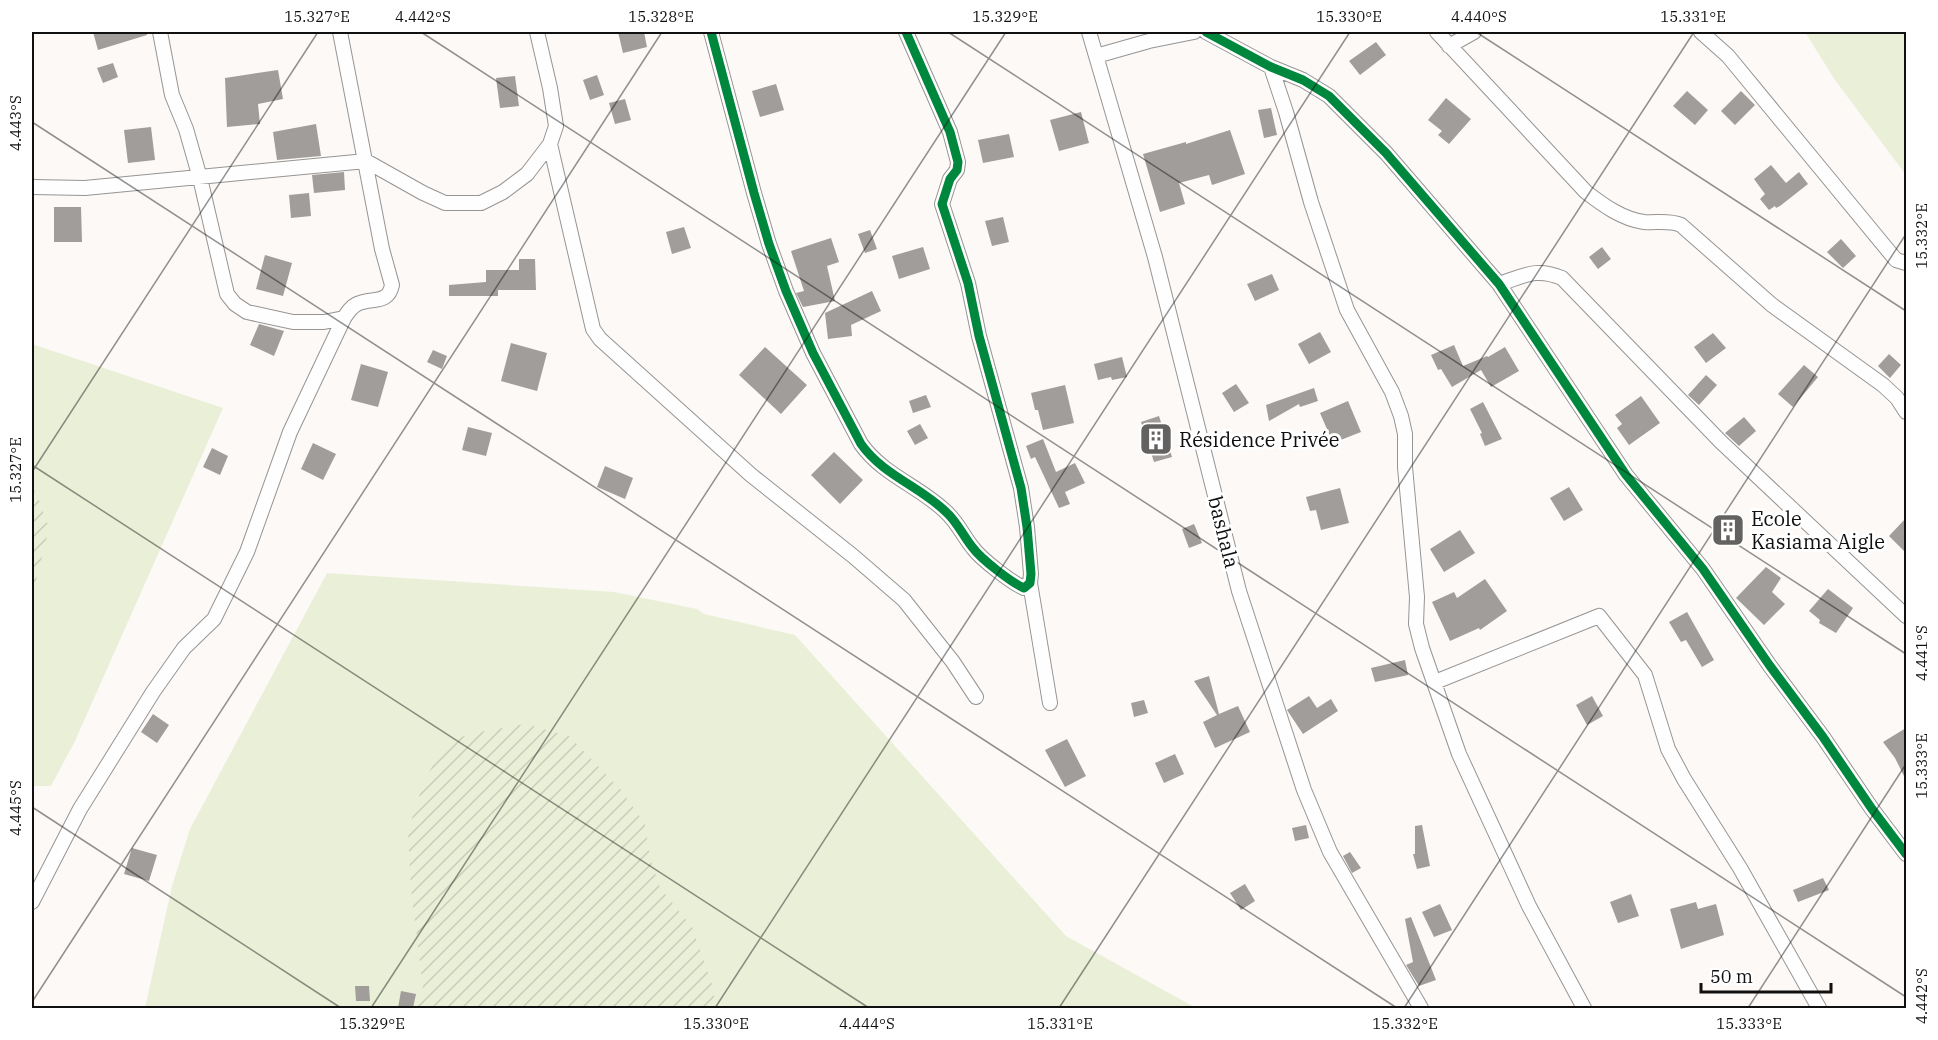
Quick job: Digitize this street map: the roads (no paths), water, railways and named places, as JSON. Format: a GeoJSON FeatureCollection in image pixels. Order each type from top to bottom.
{"type":"FeatureCollection","features":[{"type":"Feature","properties":{"kind":"street"},"geometry":{"type":"LineString","coordinates":[[160,32],[172,95],[186,129],[200,178],[227,294],[235,304],[247,312],[293,322],[324,322],[344,318]]}},
{"type":"Feature","properties":{"kind":"street"},"geometry":{"type":"LineString","coordinates":[[32,902],[80,809],[147,701],[184,648],[214,619],[247,552],[290,432],[344,318],[352,307],[359,303],[387,297],[392,285],[382,249],[340,32]]}},
{"type":"Feature","properties":{"kind":"street"},"geometry":{"type":"LineString","coordinates":[[32,187],[85,188],[366,161],[445,203],[481,203],[503,192],[527,174],[550,144],[555,126],[550,88],[537,32]]}},
{"type":"Feature","properties":{"kind":"street"},"geometry":{"type":"LineString","coordinates":[[711,32],[760,214],[786,291],[813,353],[861,444],[870,457],[881,466],[943,509],[975,551],[988,562],[1015,584],[1024,588],[1030,583]]}},
{"type":"Feature","properties":{"kind":"street"},"geometry":{"type":"LineString","coordinates":[[906,32],[950,132],[958,162],[957,170],[951,178],[942,204],[968,283],[981,345],[1021,488],[1027,527],[1030,583],[1050,704]]}},
{"type":"Feature","properties":{"kind":"street","name":"bashala"},"geometry":{"type":"LineString","coordinates":[[1089,32],[1155,257],[1239,591],[1304,790],[1330,852],[1420,1008]]}},
{"type":"Feature","properties":{"kind":"street"},"geometry":{"type":"LineString","coordinates":[[1096,56],[1149,41],[1194,32]]}},
{"type":"Feature","properties":{"kind":"street"},"geometry":{"type":"LineString","coordinates":[[1205,32],[1271,67],[1303,80],[1329,96],[1386,153],[1499,284],[1626,475],[1703,568],[1770,666],[1906,854]]}},
{"type":"Feature","properties":{"kind":"street"},"geometry":{"type":"LineString","coordinates":[[1437,32],[1586,192],[1600,203],[1630,218],[1645,222],[1674,222],[1681,225],[1772,305],[1883,385],[1897,398],[1906,412]]}},
{"type":"Feature","properties":{"kind":"street"},"geometry":{"type":"LineString","coordinates":[[1449,46],[1474,32]]}},
{"type":"Feature","properties":{"kind":"street"},"geometry":{"type":"LineString","coordinates":[[1701,32],[1728,56],[1896,260],[1906,263]]}},
{"type":"Feature","properties":{"kind":"street"},"geometry":{"type":"LineString","coordinates":[[1271,67],[1311,202],[1347,310],[1392,392],[1401,416],[1405,434],[1405,467],[1417,597],[1416,624],[1422,648],[1459,754],[1529,906],[1584,1008]]}},
{"type":"Feature","properties":{"kind":"street"},"geometry":{"type":"LineString","coordinates":[[550,144],[589,318],[600,339],[751,475],[853,556],[904,600],[953,662],[976,696]]}},
{"type":"Feature","properties":{"kind":"street"},"geometry":{"type":"LineString","coordinates":[[1499,284],[1539,271],[1562,278],[1721,442],[1906,616]]}},
{"type":"Feature","properties":{"kind":"street"},"geometry":{"type":"LineString","coordinates":[[1435,682],[1599,616],[1645,675],[1668,749],[1684,779],[1740,868],[1819,1008]]}},
{"type":"Feature","properties":{"kind":"place","name":"Résidence Privée"},"geometry":{"type":"Point","coordinates":[1156,439]}},
{"type":"Feature","properties":{"kind":"place","name":"Ecole Kasiama Aigle"},"geometry":{"type":"Point","coordinates":[1728,530]}}]}
